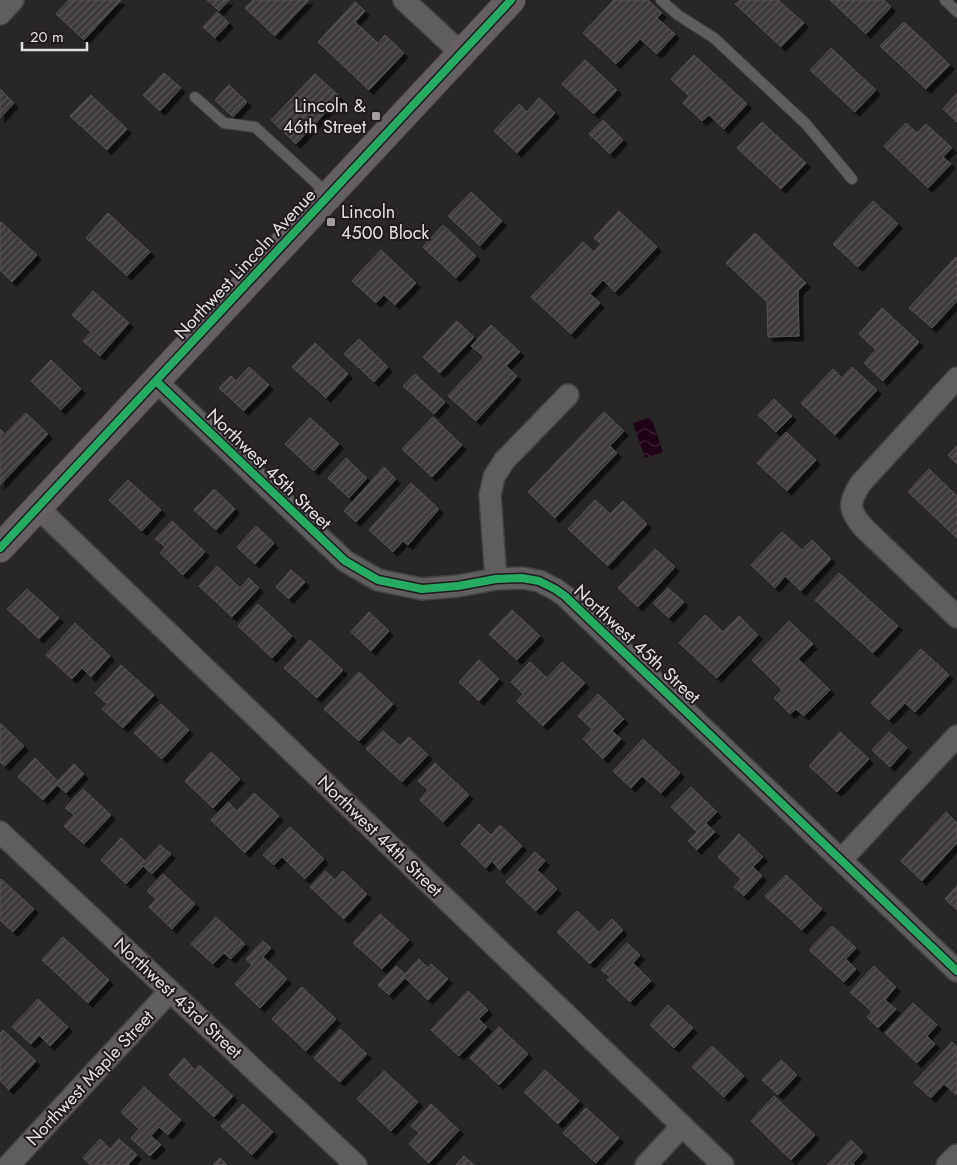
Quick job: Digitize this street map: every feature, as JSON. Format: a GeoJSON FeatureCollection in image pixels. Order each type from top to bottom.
{"type":"FeatureCollection","features":[{"type":"Feature","properties":{"kind":"street"},"geometry":{"type":"LineString","coordinates":[[0,14],[13,0]]}},
{"type":"Feature","properties":{"kind":"street"},"geometry":{"type":"LineString","coordinates":[[404,0],[461,53]]}},
{"type":"Feature","properties":{"kind":"street","name":"Northwest Lincoln Avenue"},"geometry":{"type":"LineString","coordinates":[[0,547],[510,0]]}},
{"type":"Feature","properties":{"kind":"street"},"geometry":{"type":"LineString","coordinates":[[957,378],[861,483],[853,495],[850,506],[856,520],[957,617]]}},
{"type":"Feature","properties":{"kind":"street","name":"Northwest 45th Street"},"geometry":{"type":"LineString","coordinates":[[156,381],[345,561],[378,580],[422,589],[458,586],[496,579],[522,578],[539,581],[555,588],[957,971]]}},
{"type":"Feature","properties":{"kind":"street"},"geometry":{"type":"LineString","coordinates":[[496,579],[490,495],[494,478],[504,461],[568,395]]}},
{"type":"Feature","properties":{"kind":"street","name":"Northwest 44th Street"},"geometry":{"type":"LineString","coordinates":[[37,507],[723,1165]]}},
{"type":"Feature","properties":{"kind":"street"},"geometry":{"type":"LineString","coordinates":[[841,860],[957,736]]}},
{"type":"Feature","properties":{"kind":"street","name":"Northwest 43rd Street"},"geometry":{"type":"LineString","coordinates":[[0,832],[170,991],[348,1162]]}},
{"type":"Feature","properties":{"kind":"street","name":"Northwest Maple Street"},"geometry":{"type":"LineString","coordinates":[[9,1165],[170,991]]}},
{"type":"Feature","properties":{"kind":"street"},"geometry":{"type":"LineString","coordinates":[[646,1165],[682,1126]]}},
{"type":"Feature","properties":{"kind":"street"},"geometry":{"type":"LineString","coordinates":[[947,1165],[957,1154]]}},
{"type":"Feature","properties":{"kind":"lane"},"geometry":{"type":"LineString","coordinates":[[661,0],[678,15],[714,38],[806,124],[852,179]]}},
{"type":"Feature","properties":{"kind":"lane"},"geometry":{"type":"LineString","coordinates":[[945,0],[957,12]]}},
{"type":"Feature","properties":{"kind":"lane"},"geometry":{"type":"LineString","coordinates":[[195,96],[224,124],[256,127],[330,195]]}},
{"type":"Feature","properties":{"kind":"water"},"geometry":{"type":"Polygon","coordinates":[[[651,417],[663,452],[645,458],[633,423],[651,417]]]}},
{"type":"Feature","properties":{"kind":"building"},"geometry":{"type":"Polygon","coordinates":[[[69,0],[121,0],[84,40],[56,14],[69,0]]]}},
{"type":"Feature","properties":{"kind":"building"},"geometry":{"type":"Polygon","coordinates":[[[207,0],[229,0],[219,11],[207,0]]]}},
{"type":"Feature","properties":{"kind":"building"},"geometry":{"type":"Polygon","coordinates":[[[253,0],[309,0],[275,36],[245,8],[253,0]]]}},
{"type":"Feature","properties":{"kind":"building"},"geometry":{"type":"Polygon","coordinates":[[[614,0],[648,0],[662,13],[657,18],[675,34],[657,54],[640,39],[616,64],[583,33],[614,0]]]}},
{"type":"Feature","properties":{"kind":"building"},"geometry":{"type":"Polygon","coordinates":[[[740,0],[778,0],[804,23],[781,47],[735,4],[740,0]]]}},
{"type":"Feature","properties":{"kind":"building"},"geometry":{"type":"Polygon","coordinates":[[[830,0],[884,0],[891,7],[866,34],[830,0]]]}},
{"type":"Feature","properties":{"kind":"building"},"geometry":{"type":"Polygon","coordinates":[[[355,2],[365,11],[355,22],[378,43],[385,35],[404,53],[369,90],[318,42],[355,2]]]}},
{"type":"Feature","properties":{"kind":"building"},"geometry":{"type":"Polygon","coordinates":[[[217,12],[229,23],[215,38],[203,27],[217,12]]]}},
{"type":"Feature","properties":{"kind":"building"},"geometry":{"type":"Polygon","coordinates":[[[904,22],[950,65],[926,89],[880,46],[904,22]]]}},
{"type":"Feature","properties":{"kind":"building"},"geometry":{"type":"Polygon","coordinates":[[[831,48],[876,90],[855,112],[810,70],[831,48]]]}},
{"type":"Feature","properties":{"kind":"building"},"geometry":{"type":"Polygon","coordinates":[[[694,55],[747,104],[724,129],[709,115],[702,121],[683,103],[689,96],[671,79],[694,55]]]}},
{"type":"Feature","properties":{"kind":"building"},"geometry":{"type":"Polygon","coordinates":[[[585,60],[617,90],[594,114],[562,84],[585,60]]]}},
{"type":"Feature","properties":{"kind":"building"},"geometry":{"type":"Polygon","coordinates":[[[164,73],[181,88],[160,111],[143,95],[164,73]]]}},
{"type":"Feature","properties":{"kind":"building"},"geometry":{"type":"Polygon","coordinates":[[[315,74],[340,97],[296,144],[271,120],[315,74]]]}},
{"type":"Feature","properties":{"kind":"building"},"geometry":{"type":"Polygon","coordinates":[[[229,85],[247,102],[233,117],[215,100],[229,85]]]}},
{"type":"Feature","properties":{"kind":"building"},"geometry":{"type":"Polygon","coordinates":[[[0,89],[14,103],[0,118],[0,89]]]}},
{"type":"Feature","properties":{"kind":"building"},"geometry":{"type":"Polygon","coordinates":[[[957,93],[957,122],[943,109],[957,93]]]}},
{"type":"Feature","properties":{"kind":"building"},"geometry":{"type":"Polygon","coordinates":[[[91,95],[127,129],[107,150],[70,116],[91,95]]]}},
{"type":"Feature","properties":{"kind":"building"},"geometry":{"type":"Polygon","coordinates":[[[539,98],[555,113],[517,153],[494,131],[519,104],[527,112],[539,98]]]}},
{"type":"Feature","properties":{"kind":"building"},"geometry":{"type":"Polygon","coordinates":[[[603,120],[623,140],[610,154],[589,134],[603,120]]]}},
{"type":"Feature","properties":{"kind":"building"},"geometry":{"type":"Polygon","coordinates":[[[762,122],[806,163],[781,189],[737,148],[762,122]]]}},
{"type":"Feature","properties":{"kind":"building"},"geometry":{"type":"Polygon","coordinates":[[[906,123],[917,133],[926,124],[952,148],[943,157],[951,164],[928,188],[884,146],[906,123]]]}},
{"type":"Feature","properties":{"kind":"building"},"geometry":{"type":"Polygon","coordinates":[[[471,192],[502,221],[480,246],[448,216],[471,192]]]}},
{"type":"Feature","properties":{"kind":"building"},"geometry":{"type":"Polygon","coordinates":[[[873,201],[898,224],[858,267],[833,244],[873,201]]]}},
{"type":"Feature","properties":{"kind":"building"},"geometry":{"type":"Polygon","coordinates":[[[619,211],[657,247],[615,292],[603,280],[590,294],[600,303],[571,334],[531,297],[583,242],[594,252],[601,244],[594,238],[619,211]]]}},
{"type":"Feature","properties":{"kind":"building"},"geometry":{"type":"Polygon","coordinates":[[[108,213],[150,252],[127,276],[86,238],[108,213]]]}},
{"type":"Feature","properties":{"kind":"building"},"geometry":{"type":"Polygon","coordinates":[[[1,222],[37,255],[12,282],[0,270],[1,222]]]}},
{"type":"Feature","properties":{"kind":"building"},"geometry":{"type":"Polygon","coordinates":[[[443,225],[476,256],[456,278],[423,247],[443,225]]]}},
{"type":"Feature","properties":{"kind":"building"},"geometry":{"type":"Polygon","coordinates":[[[755,233],[806,283],[798,291],[799,336],[768,337],[767,302],[726,263],[755,233]]]}},
{"type":"Feature","properties":{"kind":"building"},"geometry":{"type":"Polygon","coordinates":[[[381,250],[416,283],[395,305],[384,295],[376,303],[352,281],[381,250]]]}},
{"type":"Feature","properties":{"kind":"building"},"geometry":{"type":"Polygon","coordinates":[[[956,257],[957,301],[932,328],[909,308],[956,257]]]}},
{"type":"Feature","properties":{"kind":"building"},"geometry":{"type":"Polygon","coordinates":[[[93,291],[129,323],[100,356],[83,341],[91,332],[72,315],[93,291]]]}},
{"type":"Feature","properties":{"kind":"building"},"geometry":{"type":"Polygon","coordinates":[[[882,308],[919,342],[883,381],[864,363],[876,350],[859,334],[882,308]]]}},
{"type":"Feature","properties":{"kind":"building"},"geometry":{"type":"Polygon","coordinates":[[[457,321],[474,337],[440,373],[423,357],[457,321]]]}},
{"type":"Feature","properties":{"kind":"building"},"geometry":{"type":"Polygon","coordinates":[[[491,325],[520,352],[506,366],[517,376],[476,421],[448,396],[484,357],[471,346],[491,325]]]}},
{"type":"Feature","properties":{"kind":"building"},"geometry":{"type":"Polygon","coordinates":[[[359,339],[388,367],[374,382],[344,354],[359,339]]]}},
{"type":"Feature","properties":{"kind":"building"},"geometry":{"type":"Polygon","coordinates":[[[315,343],[348,374],[326,398],[292,367],[315,343]]]}},
{"type":"Feature","properties":{"kind":"building"},"geometry":{"type":"Polygon","coordinates":[[[51,360],[81,389],[61,410],[31,381],[51,360]]]}},
{"type":"Feature","properties":{"kind":"building"},"geometry":{"type":"Polygon","coordinates":[[[249,367],[269,385],[244,411],[219,388],[231,376],[236,381],[249,367]]]}},
{"type":"Feature","properties":{"kind":"building"},"geometry":{"type":"Polygon","coordinates":[[[852,367],[877,390],[835,435],[801,403],[833,369],[842,378],[852,367]]]}},
{"type":"Feature","properties":{"kind":"building"},"geometry":{"type":"Polygon","coordinates":[[[415,374],[445,402],[434,414],[403,386],[415,374]]]}},
{"type":"Feature","properties":{"kind":"building"},"geometry":{"type":"Polygon","coordinates":[[[774,399],[792,416],[776,432],[758,415],[774,399]]]}},
{"type":"Feature","properties":{"kind":"building"},"geometry":{"type":"Polygon","coordinates":[[[604,412],[624,431],[610,446],[617,453],[555,518],[528,492],[604,412]]]}},
{"type":"Feature","properties":{"kind":"building"},"geometry":{"type":"Polygon","coordinates":[[[26,413],[48,434],[0,485],[0,429],[5,434],[26,413]]]}},
{"type":"Feature","properties":{"kind":"building"},"geometry":{"type":"Polygon","coordinates":[[[433,417],[462,445],[432,477],[402,449],[433,417]]]}},
{"type":"Feature","properties":{"kind":"building"},"geometry":{"type":"Polygon","coordinates":[[[310,418],[339,444],[314,471],[285,444],[310,418]]]}},
{"type":"Feature","properties":{"kind":"building"},"geometry":{"type":"Polygon","coordinates":[[[786,432],[816,460],[787,491],[757,463],[786,432]]]}},
{"type":"Feature","properties":{"kind":"building"},"geometry":{"type":"Polygon","coordinates":[[[957,446],[957,464],[948,455],[957,446]]]}},
{"type":"Feature","properties":{"kind":"building"},"geometry":{"type":"Polygon","coordinates":[[[346,458],[367,478],[349,498],[328,478],[346,458]]]}},
{"type":"Feature","properties":{"kind":"building"},"geometry":{"type":"Polygon","coordinates":[[[384,467],[396,479],[356,522],[344,511],[384,467]]]}},
{"type":"Feature","properties":{"kind":"building"},"geometry":{"type":"Polygon","coordinates":[[[929,469],[957,496],[957,538],[908,492],[929,469]]]}},
{"type":"Feature","properties":{"kind":"building"},"geometry":{"type":"Polygon","coordinates":[[[128,480],[161,510],[142,531],[109,500],[128,480]]]}},
{"type":"Feature","properties":{"kind":"building"},"geometry":{"type":"Polygon","coordinates":[[[411,483],[439,509],[408,545],[403,541],[393,552],[369,530],[411,483]]]}},
{"type":"Feature","properties":{"kind":"building"},"geometry":{"type":"Polygon","coordinates":[[[214,489],[235,509],[216,530],[194,510],[214,489]]]}},
{"type":"Feature","properties":{"kind":"building"},"geometry":{"type":"Polygon","coordinates":[[[595,500],[610,514],[623,501],[647,524],[608,566],[568,529],[595,500]]]}},
{"type":"Feature","properties":{"kind":"building"},"geometry":{"type":"Polygon","coordinates":[[[172,521],[205,552],[183,575],[160,553],[165,547],[155,539],[172,521]]]}},
{"type":"Feature","properties":{"kind":"building"},"geometry":{"type":"Polygon","coordinates":[[[256,526],[274,543],[255,564],[237,547],[256,526]]]}},
{"type":"Feature","properties":{"kind":"building"},"geometry":{"type":"Polygon","coordinates":[[[782,532],[802,550],[812,540],[831,559],[801,591],[785,576],[775,588],[751,565],[782,532]]]}},
{"type":"Feature","properties":{"kind":"building"},"geometry":{"type":"Polygon","coordinates":[[[655,549],[675,567],[638,607],[618,588],[655,549]]]}},
{"type":"Feature","properties":{"kind":"building"},"geometry":{"type":"Polygon","coordinates":[[[217,566],[240,588],[249,578],[259,588],[232,617],[199,586],[217,566]]]}},
{"type":"Feature","properties":{"kind":"building"},"geometry":{"type":"Polygon","coordinates":[[[291,570],[305,582],[289,599],[276,587],[291,570]]]}},
{"type":"Feature","properties":{"kind":"building"},"geometry":{"type":"Polygon","coordinates":[[[839,573],[898,626],[873,653],[815,600],[839,573]]]}},
{"type":"Feature","properties":{"kind":"building"},"geometry":{"type":"Polygon","coordinates":[[[668,588],[684,602],[669,618],[653,603],[668,588]]]}},
{"type":"Feature","properties":{"kind":"building"},"geometry":{"type":"Polygon","coordinates":[[[27,589],[59,618],[39,639],[7,609],[27,589]]]}},
{"type":"Feature","properties":{"kind":"building"},"geometry":{"type":"Polygon","coordinates":[[[258,604],[292,636],[272,658],[238,626],[258,604]]]}},
{"type":"Feature","properties":{"kind":"building"},"geometry":{"type":"Polygon","coordinates":[[[512,610],[540,636],[517,660],[489,634],[512,610]]]}},
{"type":"Feature","properties":{"kind":"building"},"geometry":{"type":"Polygon","coordinates":[[[369,612],[389,631],[371,651],[351,632],[369,612]]]}},
{"type":"Feature","properties":{"kind":"building"},"geometry":{"type":"Polygon","coordinates":[[[705,615],[723,632],[739,616],[758,635],[717,678],[679,643],[705,615]]]}},
{"type":"Feature","properties":{"kind":"building"},"geometry":{"type":"Polygon","coordinates":[[[789,621],[813,644],[798,659],[830,690],[804,716],[796,709],[790,714],[774,698],[782,690],[752,660],[789,621]]]}},
{"type":"Feature","properties":{"kind":"building"},"geometry":{"type":"Polygon","coordinates":[[[75,623],[110,656],[91,677],[82,668],[72,679],[46,655],[75,623]]]}},
{"type":"Feature","properties":{"kind":"building"},"geometry":{"type":"Polygon","coordinates":[[[310,640],[343,670],[317,698],[284,668],[310,640]]]}},
{"type":"Feature","properties":{"kind":"building"},"geometry":{"type":"Polygon","coordinates":[[[921,649],[949,675],[915,712],[905,703],[889,720],[871,703],[921,649]]]}},
{"type":"Feature","properties":{"kind":"building"},"geometry":{"type":"Polygon","coordinates":[[[479,660],[499,679],[479,701],[459,682],[479,660]]]}},
{"type":"Feature","properties":{"kind":"building"},"geometry":{"type":"Polygon","coordinates":[[[530,662],[547,678],[562,662],[585,683],[543,726],[517,701],[523,694],[511,682],[530,662]]]}},
{"type":"Feature","properties":{"kind":"building"},"geometry":{"type":"Polygon","coordinates":[[[121,665],[154,695],[123,728],[102,709],[107,704],[95,693],[121,665]]]}},
{"type":"Feature","properties":{"kind":"building"},"geometry":{"type":"Polygon","coordinates":[[[359,672],[393,704],[359,741],[324,709],[359,672]]]}},
{"type":"Feature","properties":{"kind":"building"},"geometry":{"type":"Polygon","coordinates":[[[598,694],[624,719],[612,731],[621,739],[603,759],[583,739],[592,729],[578,716],[598,694]]]}},
{"type":"Feature","properties":{"kind":"building"},"geometry":{"type":"Polygon","coordinates":[[[161,704],[189,730],[162,759],[134,733],[161,704]]]}},
{"type":"Feature","properties":{"kind":"building"},"geometry":{"type":"Polygon","coordinates":[[[0,723],[24,746],[5,766],[0,762],[0,723]]]}},
{"type":"Feature","properties":{"kind":"building"},"geometry":{"type":"Polygon","coordinates":[[[383,731],[400,746],[409,737],[428,755],[402,782],[366,749],[383,731]]]}},
{"type":"Feature","properties":{"kind":"building"},"geometry":{"type":"Polygon","coordinates":[[[840,732],[869,759],[837,792],[809,766],[840,732]]]}},
{"type":"Feature","properties":{"kind":"building"},"geometry":{"type":"Polygon","coordinates":[[[889,732],[907,748],[890,767],[872,750],[889,732]]]}},
{"type":"Feature","properties":{"kind":"building"},"geometry":{"type":"Polygon","coordinates":[[[643,739],[680,773],[661,793],[642,776],[631,788],[613,771],[643,739]]]}},
{"type":"Feature","properties":{"kind":"building"},"geometry":{"type":"Polygon","coordinates":[[[211,752],[240,779],[213,808],[185,781],[211,752]]]}},
{"type":"Feature","properties":{"kind":"building"},"geometry":{"type":"Polygon","coordinates":[[[35,758],[58,781],[74,764],[84,774],[66,793],[57,785],[43,800],[18,777],[35,758]]]}},
{"type":"Feature","properties":{"kind":"building"},"geometry":{"type":"Polygon","coordinates":[[[435,763],[469,795],[443,822],[420,800],[428,790],[418,781],[435,763]]]}},
{"type":"Feature","properties":{"kind":"building"},"geometry":{"type":"Polygon","coordinates":[[[691,787],[717,812],[706,823],[715,832],[697,850],[688,841],[697,832],[671,807],[691,787]]]}},
{"type":"Feature","properties":{"kind":"building"},"geometry":{"type":"Polygon","coordinates":[[[83,789],[111,815],[84,844],[64,826],[74,815],[65,808],[83,789]]]}},
{"type":"Feature","properties":{"kind":"building"},"geometry":{"type":"Polygon","coordinates":[[[254,793],[279,816],[245,853],[211,820],[228,802],[237,811],[254,793]]]}},
{"type":"Feature","properties":{"kind":"building"},"geometry":{"type":"Polygon","coordinates":[[[946,812],[957,823],[957,843],[922,881],[901,861],[946,812]]]}},
{"type":"Feature","properties":{"kind":"building"},"geometry":{"type":"Polygon","coordinates":[[[479,824],[491,835],[500,825],[522,846],[500,870],[492,861],[486,868],[461,844],[479,824]]]}},
{"type":"Feature","properties":{"kind":"building"},"geometry":{"type":"Polygon","coordinates":[[[290,827],[324,859],[305,879],[282,857],[274,865],[263,855],[290,827]]]}},
{"type":"Feature","properties":{"kind":"building"},"geometry":{"type":"Polygon","coordinates":[[[739,834],[763,857],[753,867],[762,876],[744,896],[734,887],[741,879],[718,857],[739,834]]]}},
{"type":"Feature","properties":{"kind":"building"},"geometry":{"type":"Polygon","coordinates":[[[121,838],[145,861],[160,845],[171,854],[152,874],[143,866],[126,884],[101,860],[121,838]]]}},
{"type":"Feature","properties":{"kind":"building"},"geometry":{"type":"Polygon","coordinates":[[[535,852],[545,861],[537,870],[557,889],[536,911],[506,882],[535,852]]]}},
{"type":"Feature","properties":{"kind":"building"},"geometry":{"type":"Polygon","coordinates":[[[325,871],[335,880],[343,871],[367,894],[344,919],[310,887],[325,871]]]}},
{"type":"Feature","properties":{"kind":"building"},"geometry":{"type":"Polygon","coordinates":[[[163,874],[195,904],[172,929],[149,907],[156,899],[147,891],[163,874]]]}},
{"type":"Feature","properties":{"kind":"building"},"geometry":{"type":"Polygon","coordinates":[[[786,875],[822,909],[802,930],[765,896],[786,875]]]}},
{"type":"Feature","properties":{"kind":"building"},"geometry":{"type":"Polygon","coordinates":[[[1,879],[34,909],[13,932],[0,920],[1,879]]]}},
{"type":"Feature","properties":{"kind":"building"},"geometry":{"type":"Polygon","coordinates":[[[957,886],[957,910],[945,899],[957,886]]]}},
{"type":"Feature","properties":{"kind":"building"},"geometry":{"type":"Polygon","coordinates":[[[577,911],[599,932],[612,919],[623,930],[590,964],[557,932],[577,911]]]}},
{"type":"Feature","properties":{"kind":"building"},"geometry":{"type":"Polygon","coordinates":[[[380,914],[409,940],[382,969],[353,943],[380,914]]]}},
{"type":"Feature","properties":{"kind":"building"},"geometry":{"type":"Polygon","coordinates":[[[216,917],[245,944],[231,959],[224,953],[213,964],[191,944],[216,917]]]}},
{"type":"Feature","properties":{"kind":"building"},"geometry":{"type":"Polygon","coordinates":[[[832,926],[856,948],[846,959],[856,969],[844,982],[809,950],[832,926]]]}},
{"type":"Feature","properties":{"kind":"building"},"geometry":{"type":"Polygon","coordinates":[[[63,937],[109,980],[88,1003],[42,960],[63,937]]]}},
{"type":"Feature","properties":{"kind":"building"},"geometry":{"type":"Polygon","coordinates":[[[263,941],[271,948],[263,957],[287,979],[260,1008],[235,984],[252,965],[246,959],[263,941]]]}},
{"type":"Feature","properties":{"kind":"building"},"geometry":{"type":"Polygon","coordinates":[[[627,943],[640,955],[633,963],[651,981],[630,1002],[607,980],[610,977],[601,970],[627,943]]]}},
{"type":"Feature","properties":{"kind":"building"},"geometry":{"type":"Polygon","coordinates":[[[419,959],[428,968],[431,964],[448,979],[428,1000],[405,978],[389,995],[378,985],[396,966],[405,974],[419,959]]]}},
{"type":"Feature","properties":{"kind":"building"},"geometry":{"type":"Polygon","coordinates":[[[874,966],[896,987],[885,1000],[896,1009],[878,1028],[867,1017],[872,1012],[850,992],[874,966]]]}},
{"type":"Feature","properties":{"kind":"building"},"geometry":{"type":"Polygon","coordinates":[[[302,987],[336,1019],[306,1051],[272,1019],[302,987]]]}},
{"type":"Feature","properties":{"kind":"building"},"geometry":{"type":"Polygon","coordinates":[[[468,991],[488,1010],[479,1019],[487,1027],[459,1056],[431,1030],[468,991]]]}},
{"type":"Feature","properties":{"kind":"building"},"geometry":{"type":"Polygon","coordinates":[[[38,999],[68,1027],[50,1046],[39,1035],[31,1044],[12,1027],[38,999]]]}},
{"type":"Feature","properties":{"kind":"building"},"geometry":{"type":"Polygon","coordinates":[[[913,1003],[937,1025],[927,1036],[935,1044],[917,1063],[885,1033],[913,1003]]]}},
{"type":"Feature","properties":{"kind":"building"},"geometry":{"type":"Polygon","coordinates":[[[668,1005],[693,1028],[674,1048],[650,1025],[668,1005]]]}},
{"type":"Feature","properties":{"kind":"building"},"geometry":{"type":"Polygon","coordinates":[[[499,1027],[528,1054],[499,1085],[470,1058],[499,1027]]]}},
{"type":"Feature","properties":{"kind":"building"},"geometry":{"type":"Polygon","coordinates":[[[340,1029],[367,1054],[340,1082],[314,1058],[340,1029]]]}},
{"type":"Feature","properties":{"kind":"building"},"geometry":{"type":"Polygon","coordinates":[[[3,1030],[36,1061],[9,1090],[0,1081],[0,1033],[3,1030]]]}},
{"type":"Feature","properties":{"kind":"building"},"geometry":{"type":"Polygon","coordinates":[[[952,1042],[957,1047],[957,1094],[944,1084],[931,1098],[914,1083],[952,1042]]]}},
{"type":"Feature","properties":{"kind":"building"},"geometry":{"type":"Polygon","coordinates":[[[712,1046],[744,1076],[724,1097],[692,1067],[712,1046]]]}},
{"type":"Feature","properties":{"kind":"building"},"geometry":{"type":"Polygon","coordinates":[[[184,1058],[195,1070],[199,1065],[233,1096],[214,1117],[169,1075],[184,1058]]]}},
{"type":"Feature","properties":{"kind":"building"},"geometry":{"type":"Polygon","coordinates":[[[781,1060],[797,1075],[778,1095],[762,1080],[781,1060]]]}},
{"type":"Feature","properties":{"kind":"building"},"geometry":{"type":"Polygon","coordinates":[[[545,1070],[579,1101],[558,1124],[524,1092],[545,1070]]]}},
{"type":"Feature","properties":{"kind":"building"},"geometry":{"type":"Polygon","coordinates":[[[384,1071],[418,1102],[391,1131],[357,1099],[384,1071]]]}},
{"type":"Feature","properties":{"kind":"building"},"geometry":{"type":"Polygon","coordinates":[[[144,1087],[181,1120],[168,1135],[159,1127],[151,1136],[161,1145],[150,1156],[131,1138],[139,1129],[121,1112],[144,1087]]]}},
{"type":"Feature","properties":{"kind":"building"},"geometry":{"type":"Polygon","coordinates":[[[774,1096],[815,1135],[791,1160],[751,1121],[774,1096]]]}},
{"type":"Feature","properties":{"kind":"building"},"geometry":{"type":"Polygon","coordinates":[[[243,1104],[273,1132],[252,1155],[221,1126],[243,1104]]]}},
{"type":"Feature","properties":{"kind":"building"},"geometry":{"type":"Polygon","coordinates":[[[431,1104],[459,1130],[429,1163],[409,1144],[419,1133],[411,1126],[431,1104]]]}},
{"type":"Feature","properties":{"kind":"building"},"geometry":{"type":"Polygon","coordinates":[[[586,1108],[619,1138],[596,1163],[563,1133],[586,1108]]]}},
{"type":"Feature","properties":{"kind":"building"},"geometry":{"type":"Polygon","coordinates":[[[100,1139],[110,1149],[119,1139],[137,1155],[128,1165],[91,1165],[83,1158],[100,1139]]]}},
{"type":"Feature","properties":{"kind":"building"},"geometry":{"type":"Polygon","coordinates":[[[851,1140],[863,1152],[853,1163],[855,1165],[827,1165],[851,1140]]]}},
{"type":"Feature","properties":{"kind":"building"},"geometry":{"type":"Polygon","coordinates":[[[464,1156],[474,1165],[456,1165],[464,1156]]]}},
{"type":"Feature","properties":{"kind":"building"},"geometry":{"type":"Polygon","coordinates":[[[220,1158],[227,1165],[213,1165],[220,1158]]]}},
{"type":"Feature","properties":{"kind":"cycle path"},"geometry":{"type":"LineString","coordinates":[[0,548],[511,0]]}},
{"type":"Feature","properties":{"kind":"cycle path"},"geometry":{"type":"LineString","coordinates":[[156,381],[345,561],[378,580],[422,589],[458,586],[496,579],[522,578],[539,581],[565,596],[957,971]]}},
{"type":"Feature","properties":{"kind":"place","name":"Lincoln & 46th Street"},"geometry":{"type":"Point","coordinates":[376,116]}},
{"type":"Feature","properties":{"kind":"place","name":"Lincoln 4500 Block"},"geometry":{"type":"Point","coordinates":[331,222]}}]}
